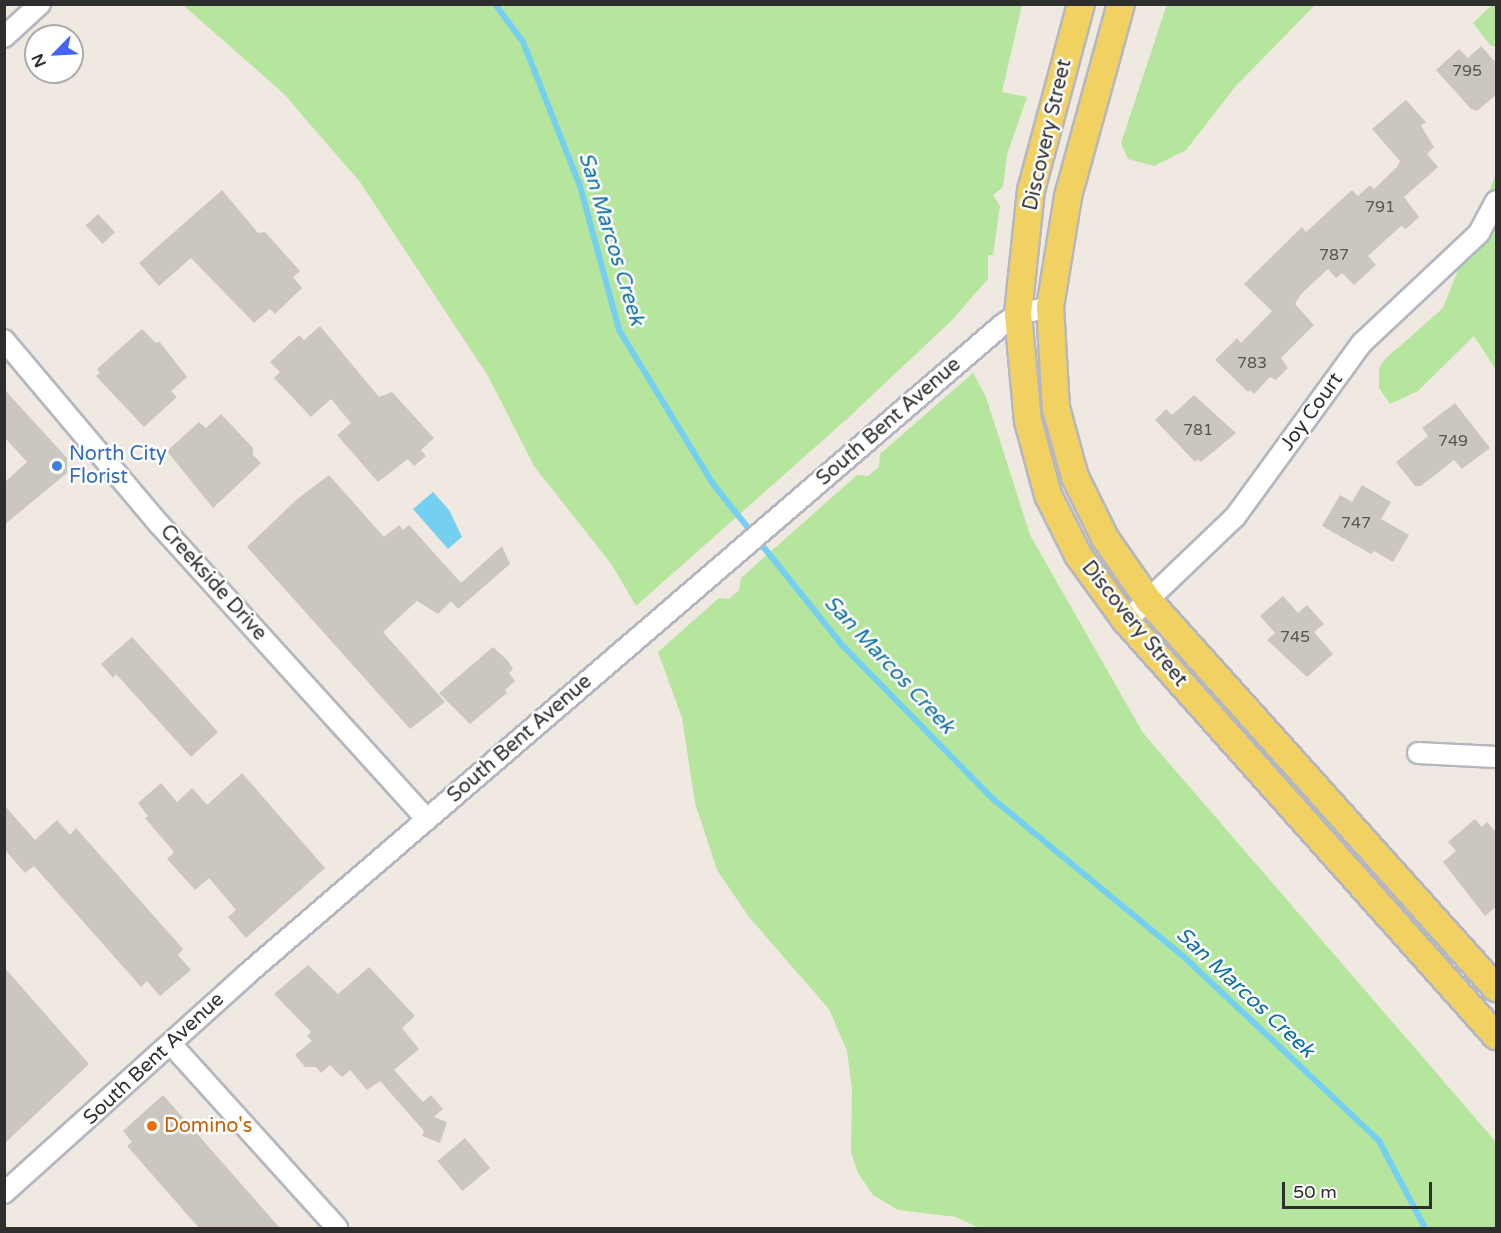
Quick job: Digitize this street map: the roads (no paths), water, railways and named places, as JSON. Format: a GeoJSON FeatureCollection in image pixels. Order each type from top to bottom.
{"type":"FeatureCollection","features":[{"type":"Feature","properties":{"kind":"main road","name":"Discovery Street"},"geometry":{"type":"LineString","coordinates":[[1081,4],[1031,190],[1018,314],[1028,422],[1048,495],[1078,555],[1126,621],[1497,1036]]}},
{"type":"Feature","properties":{"kind":"main road","name":"Discovery Street"},"geometry":{"type":"LineString","coordinates":[[1121,4],[1068,197],[1050,307],[1056,408],[1075,477],[1105,538],[1149,601],[1497,988]]}},
{"type":"Feature","properties":{"kind":"street"},"geometry":{"type":"LineString","coordinates":[[4,37],[40,4]]}},
{"type":"Feature","properties":{"kind":"street","name":"Joy Court"},"geometry":{"type":"LineString","coordinates":[[1126,621],[1235,517],[1362,343],[1479,233],[1497,201]]}},
{"type":"Feature","properties":{"kind":"street","name":"South Bent Avenue"},"geometry":{"type":"LineString","coordinates":[[4,1193],[427,820],[966,356],[1018,314],[1050,307]]}},
{"type":"Feature","properties":{"kind":"street","name":"Creekside Drive"},"geometry":{"type":"LineString","coordinates":[[4,340],[159,524],[427,820]]}},
{"type":"Feature","properties":{"kind":"street"},"geometry":{"type":"LineString","coordinates":[[1418,753],[1497,757]]}},
{"type":"Feature","properties":{"kind":"street"},"geometry":{"type":"LineString","coordinates":[[171,1044],[337,1228]]}},
{"type":"Feature","properties":{"kind":"water"},"geometry":{"type":"Polygon","coordinates":[[[433,492],[449,510],[462,537],[448,549],[413,509],[433,492]]]}},
{"type":"Feature","properties":{"kind":"waterway","name":"San Marcos Creek"},"geometry":{"type":"LineString","coordinates":[[495,4],[523,42],[580,186],[619,330],[713,484],[843,646],[992,798],[1183,956],[1379,1141],[1425,1228]]}},
{"type":"Feature","properties":{"kind":"place","name":"North City Florist"},"geometry":{"type":"Point","coordinates":[57,466]}},
{"type":"Feature","properties":{"kind":"place","name":"Domino's"},"geometry":{"type":"Point","coordinates":[152,1126]}}]}
